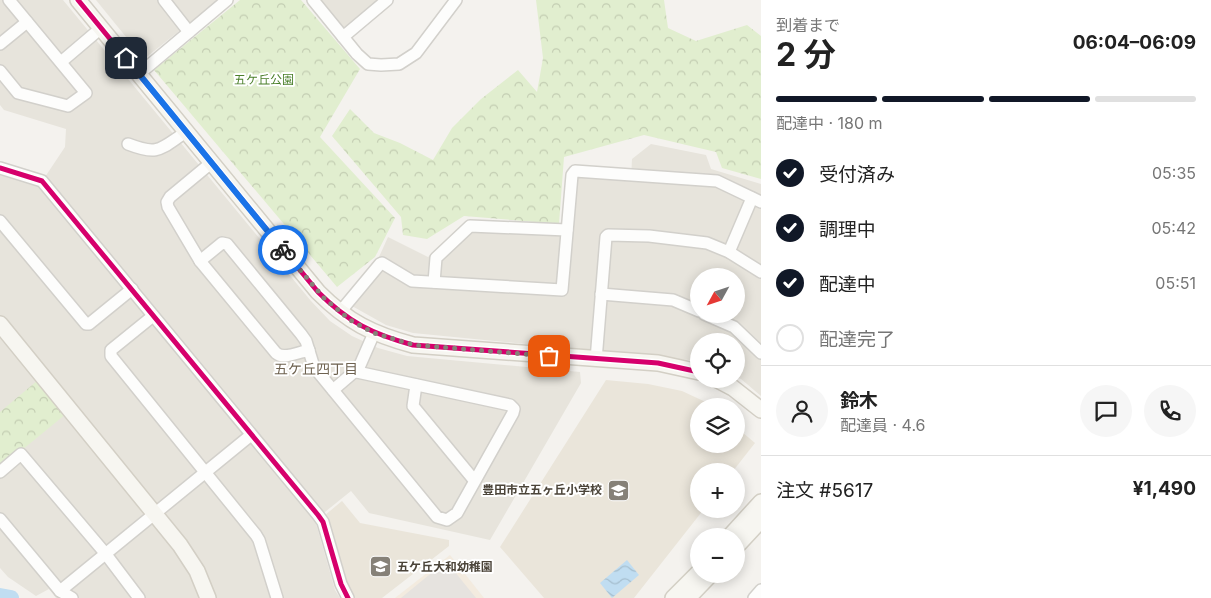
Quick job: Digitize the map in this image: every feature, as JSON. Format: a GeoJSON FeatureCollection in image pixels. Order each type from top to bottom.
{"type":"FeatureCollection","features":[{"type":"Feature","properties":{"kind":"street"},"geometry":{"type":"LineString","coordinates":[[0,71],[18,93],[68,106],[86,93],[9,0]]}},
{"type":"Feature","properties":{"kind":"street"},"geometry":{"type":"LineString","coordinates":[[78,0],[318,292],[340,312],[374,333],[414,345],[596,360],[658,363],[690,370]]}},
{"type":"Feature","properties":{"kind":"street"},"geometry":{"type":"LineString","coordinates":[[164,0],[189,32]]}},
{"type":"Feature","properties":{"kind":"street"},"geometry":{"type":"LineString","coordinates":[[139,74],[227,0]]}},
{"type":"Feature","properties":{"kind":"street"},"geometry":{"type":"LineString","coordinates":[[314,0],[357,54],[368,64],[382,66],[399,64],[416,53],[456,0]]}},
{"type":"Feature","properties":{"kind":"street"},"geometry":{"type":"LineString","coordinates":[[343,37],[387,0]]}},
{"type":"Feature","properties":{"kind":"street"},"geometry":{"type":"LineString","coordinates":[[0,44],[27,22]]}},
{"type":"Feature","properties":{"kind":"street"},"geometry":{"type":"LineString","coordinates":[[61,62],[101,28]]}},
{"type":"Feature","properties":{"kind":"street"},"geometry":{"type":"LineString","coordinates":[[128,144],[147,151],[161,150],[186,132]]}},
{"type":"Feature","properties":{"kind":"street"},"geometry":{"type":"LineString","coordinates":[[211,164],[170,197],[167,202],[172,214],[200,261],[277,355],[288,356],[309,350]]}},
{"type":"Feature","properties":{"kind":"street"},"geometry":{"type":"LineString","coordinates":[[0,168],[42,181],[323,522],[344,597]]}},
{"type":"Feature","properties":{"kind":"street"},"geometry":{"type":"LineString","coordinates":[[340,312],[382,263],[412,281],[562,290],[572,175],[575,171],[717,181],[757,200],[729,252]]}},
{"type":"Feature","properties":{"kind":"street"},"geometry":{"type":"LineString","coordinates":[[0,221],[86,324],[89,324],[132,289]]}},
{"type":"Feature","properties":{"kind":"street"},"geometry":{"type":"LineString","coordinates":[[434,282],[436,258],[470,226],[567,230]]}},
{"type":"Feature","properties":{"kind":"street"},"geometry":{"type":"LineString","coordinates":[[596,360],[606,237],[611,234],[692,240],[707,243],[729,252],[761,272]]}},
{"type":"Feature","properties":{"kind":"street"},"geometry":{"type":"LineString","coordinates":[[200,261],[222,243],[227,244],[301,334],[309,350],[314,367],[437,517],[447,520],[457,513],[514,409],[510,405],[357,372],[354,372],[333,390]]}},
{"type":"Feature","properties":{"kind":"street"},"geometry":{"type":"LineString","coordinates":[[601,294],[673,300],[690,307]]}},
{"type":"Feature","properties":{"kind":"street"},"geometry":{"type":"LineString","coordinates":[[153,316],[111,350],[110,356],[259,540],[277,598]]}},
{"type":"Feature","properties":{"kind":"street"},"geometry":{"type":"LineString","coordinates":[[725,323],[734,327],[761,352]]}},
{"type":"Feature","properties":{"kind":"street"},"geometry":{"type":"LineString","coordinates":[[0,324],[180,546],[197,571],[208,598]]}},
{"type":"Feature","properties":{"kind":"street"},"geometry":{"type":"LineString","coordinates":[[357,372],[374,333]]}},
{"type":"Feature","properties":{"kind":"street"},"geometry":{"type":"LineString","coordinates":[[416,386],[413,406],[474,480]]}},
{"type":"Feature","properties":{"kind":"street"},"geometry":{"type":"LineString","coordinates":[[732,388],[761,410]]}},
{"type":"Feature","properties":{"kind":"street"},"geometry":{"type":"LineString","coordinates":[[60,591],[251,434]]}},
{"type":"Feature","properties":{"kind":"street"},"geometry":{"type":"LineString","coordinates":[[0,472],[21,454],[105,554],[139,598]]}},
{"type":"Feature","properties":{"kind":"street"},"geometry":{"type":"LineString","coordinates":[[737,528],[761,502]]}},
{"type":"Feature","properties":{"kind":"street"},"geometry":{"type":"LineString","coordinates":[[0,519],[60,591],[72,598]]}},
{"type":"Feature","properties":{"kind":"street"},"geometry":{"type":"LineString","coordinates":[[745,537],[761,520]]}},
{"type":"Feature","properties":{"kind":"street"},"geometry":{"type":"LineString","coordinates":[[673,598],[690,581]]}},
{"type":"Feature","properties":{"kind":"street"},"geometry":{"type":"LineString","coordinates":[[688,598],[702,583]]}},
{"type":"Feature","properties":{"kind":"street"},"geometry":{"type":"LineString","coordinates":[[754,598],[761,590]]}},
{"type":"Feature","properties":{"kind":"shaded area"},"geometry":{"type":"Polygon","coordinates":[[[0,0],[63,0],[311,301],[330,321],[352,336],[378,348],[407,356],[580,372],[581,383],[490,540],[369,513],[351,491],[315,520],[335,590],[340,598],[56,598],[49,589],[36,596],[8,577],[0,568],[0,162],[45,177],[65,147],[66,129],[4,110],[0,105],[0,0]]]}},
{"type":"Feature","properties":{"kind":"shaded area"},"geometry":{"type":"Polygon","coordinates":[[[96,0],[218,0],[144,59],[96,0]]]}},
{"type":"Feature","properties":{"kind":"shaded area"},"geometry":{"type":"Polygon","coordinates":[[[307,0],[394,0],[342,43],[307,0]]]}},
{"type":"Feature","properties":{"kind":"shaded area"},"geometry":{"type":"Polygon","coordinates":[[[651,144],[706,155],[711,169],[761,184],[761,396],[745,382],[745,333],[690,333],[690,360],[413,333],[386,325],[343,299],[379,257],[388,237],[428,257],[473,221],[564,229],[575,175],[631,180],[632,159],[651,144]]]}},
{"type":"Feature","properties":{"kind":"shaded area","name":"豊田市立五ヶ丘小学校"},"geometry":{"type":"Polygon","coordinates":[[[606,380],[648,384],[682,391],[697,398],[690,398],[690,453],[745,453],[745,435],[755,443],[739,463],[690,463],[690,518],[697,518],[634,598],[544,598],[500,547],[606,380]]]}},
{"type":"Feature","properties":{"kind":"shaded area","name":"五ケ丘大和幼稚園"},"geometry":{"type":"Polygon","coordinates":[[[342,501],[360,523],[449,540],[449,546],[382,598],[355,598],[347,588],[324,516],[342,501]]]}},
{"type":"Feature","properties":{"kind":"shaded area"},"geometry":{"type":"Polygon","coordinates":[[[450,555],[484,598],[395,598],[450,555]]]}},
{"type":"Feature","properties":{"kind":"shaded area"},"geometry":{"type":"Polygon","coordinates":[[[446,561],[476,598],[401,598],[446,561]]]}},
{"type":"Feature","properties":{"kind":"green space","name":"五ケ丘公園"},"geometry":{"type":"Polygon","coordinates":[[[240,0],[301,0],[360,69],[320,137],[395,218],[375,257],[337,287],[154,70],[240,0]]]}},
{"type":"Feature","properties":{"kind":"green space"},"geometry":{"type":"Polygon","coordinates":[[[536,0],[664,0],[668,28],[696,41],[747,25],[761,36],[761,179],[722,168],[716,152],[644,135],[564,157],[559,224],[464,216],[427,239],[403,235],[401,217],[332,136],[350,109],[374,133],[400,143],[433,160],[452,128],[481,99],[518,70],[537,92],[543,58],[536,0]]]}},
{"type":"Feature","properties":{"kind":"green space"},"geometry":{"type":"Polygon","coordinates":[[[38,380],[66,414],[0,468],[0,412],[38,380]]]}},
{"type":"Feature","properties":{"kind":"water"},"geometry":{"type":"Polygon","coordinates":[[[627,560],[639,575],[612,598],[600,583],[627,560]]]}},
{"type":"Feature","properties":{"kind":"waterway"},"geometry":{"type":"LineString","coordinates":[[0,596],[11,598]]}},
{"type":"Feature","properties":{"kind":"cycle path"},"geometry":{"type":"LineString","coordinates":[[78,0],[318,292],[361,326],[413,345],[658,363],[690,370]]}},
{"type":"Feature","properties":{"kind":"cycle path"},"geometry":{"type":"LineString","coordinates":[[0,168],[42,181],[318,515],[323,522],[341,584],[348,598]]}},
{"type":"Feature","properties":{"kind":"way so far"},"geometry":{"type":"LineString","coordinates":[[283,250],[318,292],[340,312],[350,320],[390,340],[414,345],[549,356]]}},
{"type":"Feature","properties":{"kind":"place","name":"豊田市立五ヶ丘小学校"},"geometry":{"type":"Point","coordinates":[618,490]}},
{"type":"Feature","properties":{"kind":"place","name":"五ケ丘大和幼稚園"},"geometry":{"type":"Point","coordinates":[381,567]}},
{"type":"Feature","properties":{"kind":"district","name":"五ケ丘四丁目"},"geometry":{"type":"Point","coordinates":[316,369]}},
{"type":"Feature","properties":{"kind":"route"},"geometry":{"type":"LineString","coordinates":[[126,58],[283,250]]}}]}
